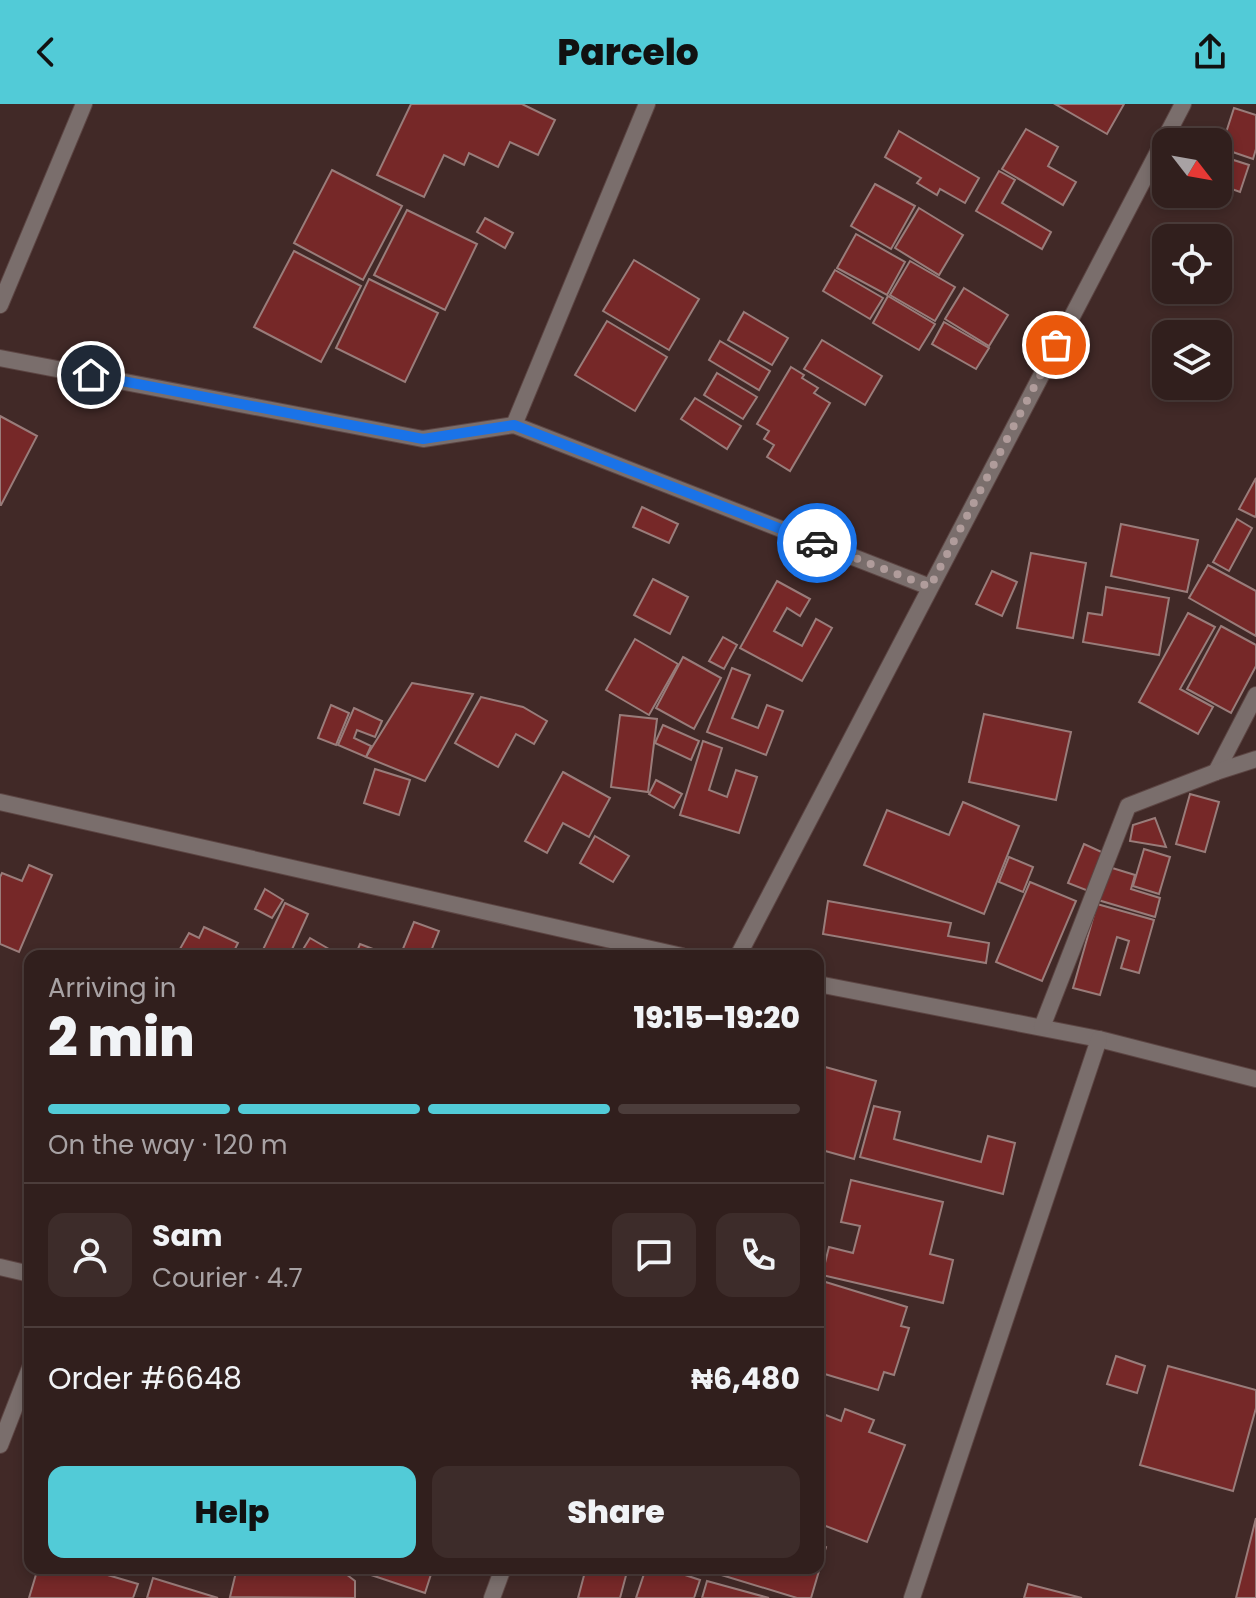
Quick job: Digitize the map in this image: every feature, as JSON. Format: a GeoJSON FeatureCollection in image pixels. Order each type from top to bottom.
{"type":"FeatureCollection","features":[{"type":"Feature","properties":{"kind":"street"},"geometry":{"type":"LineString","coordinates":[[0,305],[84,104]]}},
{"type":"Feature","properties":{"kind":"street"},"geometry":{"type":"LineString","coordinates":[[514,425],[647,104]]}},
{"type":"Feature","properties":{"kind":"street"},"geometry":{"type":"LineString","coordinates":[[741,950],[1183,104]]}},
{"type":"Feature","properties":{"kind":"street"},"geometry":{"type":"LineString","coordinates":[[0,358],[423,439],[514,425],[930,587]]}},
{"type":"Feature","properties":{"kind":"street"},"geometry":{"type":"LineString","coordinates":[[1216,772],[1256,695]]}},
{"type":"Feature","properties":{"kind":"street"},"geometry":{"type":"LineString","coordinates":[[1042,1027],[1128,806],[1256,759]]}},
{"type":"Feature","properties":{"kind":"street"},"geometry":{"type":"LineString","coordinates":[[0,802],[655,950]]}},
{"type":"Feature","properties":{"kind":"street"},"geometry":{"type":"LineString","coordinates":[[824,985],[1099,1039],[1256,1079]]}},
{"type":"Feature","properties":{"kind":"street"},"geometry":{"type":"LineString","coordinates":[[912,1598],[1099,1039]]}},
{"type":"Feature","properties":{"kind":"street"},"geometry":{"type":"LineString","coordinates":[[0,1267],[24,1273]]}},
{"type":"Feature","properties":{"kind":"street"},"geometry":{"type":"LineString","coordinates":[[0,1445],[24,1383]]}},
{"type":"Feature","properties":{"kind":"street"},"geometry":{"type":"LineString","coordinates":[[492,1598],[501,1574]]}},
{"type":"Feature","properties":{"kind":"building"},"geometry":{"type":"Polygon","coordinates":[[[411,104],[522,104],[555,120],[538,155],[510,142],[498,167],[469,153],[464,165],[444,155],[424,197],[377,175],[411,104]]]}},
{"type":"Feature","properties":{"kind":"building"},"geometry":{"type":"Polygon","coordinates":[[[1055,104],[1124,104],[1107,134],[1055,104]]]}},
{"type":"Feature","properties":{"kind":"building"},"geometry":{"type":"Polygon","coordinates":[[[1234,108],[1256,115],[1253,159],[1232,152],[1232,128],[1228,128],[1234,108]]]}},
{"type":"Feature","properties":{"kind":"building"},"geometry":{"type":"Polygon","coordinates":[[[1026,129],[1058,147],[1048,166],[1076,182],[1063,205],[1002,169],[1026,129]]]}},
{"type":"Feature","properties":{"kind":"building"},"geometry":{"type":"Polygon","coordinates":[[[899,131],[979,178],[965,203],[940,189],[937,195],[917,183],[921,178],[885,157],[899,131]]]}},
{"type":"Feature","properties":{"kind":"building"},"geometry":{"type":"Polygon","coordinates":[[[1232,160],[1249,165],[1240,192],[1232,189],[1232,160]]]}},
{"type":"Feature","properties":{"kind":"building"},"geometry":{"type":"Polygon","coordinates":[[[332,170],[402,206],[363,280],[294,243],[332,170]]]}},
{"type":"Feature","properties":{"kind":"building"},"geometry":{"type":"Polygon","coordinates":[[[999,171],[1015,180],[1002,203],[1051,232],[1042,249],[976,211],[999,171]]]}},
{"type":"Feature","properties":{"kind":"building"},"geometry":{"type":"Polygon","coordinates":[[[875,184],[915,206],[891,249],[851,226],[875,184]]]}},
{"type":"Feature","properties":{"kind":"building"},"geometry":{"type":"Polygon","coordinates":[[[919,208],[963,235],[939,275],[895,248],[919,208]]]}},
{"type":"Feature","properties":{"kind":"building"},"geometry":{"type":"Polygon","coordinates":[[[407,210],[477,244],[445,310],[374,275],[407,210]]]}},
{"type":"Feature","properties":{"kind":"building"},"geometry":{"type":"Polygon","coordinates":[[[485,218],[513,233],[505,248],[477,232],[485,218]]]}},
{"type":"Feature","properties":{"kind":"building"},"geometry":{"type":"Polygon","coordinates":[[[856,234],[905,262],[887,295],[837,268],[856,234]]]}},
{"type":"Feature","properties":{"kind":"building"},"geometry":{"type":"Polygon","coordinates":[[[294,251],[361,286],[321,362],[254,327],[294,251]]]}},
{"type":"Feature","properties":{"kind":"building"},"geometry":{"type":"Polygon","coordinates":[[[634,260],[699,299],[669,350],[603,311],[634,260]]]}},
{"type":"Feature","properties":{"kind":"building"},"geometry":{"type":"Polygon","coordinates":[[[910,261],[955,287],[935,321],[890,295],[910,261]]]}},
{"type":"Feature","properties":{"kind":"building"},"geometry":{"type":"Polygon","coordinates":[[[835,270],[883,298],[870,319],[823,291],[835,270]]]}},
{"type":"Feature","properties":{"kind":"building"},"geometry":{"type":"Polygon","coordinates":[[[369,279],[438,313],[405,382],[336,348],[369,279]]]}},
{"type":"Feature","properties":{"kind":"building"},"geometry":{"type":"Polygon","coordinates":[[[964,288],[1008,315],[989,346],[945,319],[964,288]]]}},
{"type":"Feature","properties":{"kind":"building"},"geometry":{"type":"Polygon","coordinates":[[[888,296],[935,324],[919,350],[873,323],[888,296]]]}},
{"type":"Feature","properties":{"kind":"building"},"geometry":{"type":"Polygon","coordinates":[[[744,312],[788,338],[772,365],[728,340],[744,312]]]}},
{"type":"Feature","properties":{"kind":"building"},"geometry":{"type":"Polygon","coordinates":[[[607,321],[667,357],[635,411],[575,375],[607,321]]]}},
{"type":"Feature","properties":{"kind":"building"},"geometry":{"type":"Polygon","coordinates":[[[944,322],[989,348],[976,369],[932,344],[944,322]]]}},
{"type":"Feature","properties":{"kind":"building"},"geometry":{"type":"Polygon","coordinates":[[[822,340],[882,376],[865,405],[804,369],[822,340]]]}},
{"type":"Feature","properties":{"kind":"building"},"geometry":{"type":"Polygon","coordinates":[[[720,341],[770,371],[759,390],[709,360],[720,341]]]}},
{"type":"Feature","properties":{"kind":"building"},"geometry":{"type":"Polygon","coordinates":[[[791,367],[818,388],[814,393],[830,403],[790,471],[767,457],[774,445],[764,439],[769,431],[757,424],[791,367]]]}},
{"type":"Feature","properties":{"kind":"building"},"geometry":{"type":"Polygon","coordinates":[[[717,373],[757,397],[743,419],[704,395],[717,373]]]}},
{"type":"Feature","properties":{"kind":"building"},"geometry":{"type":"Polygon","coordinates":[[[695,398],[741,426],[727,449],[681,419],[695,398]]]}},
{"type":"Feature","properties":{"kind":"building"},"geometry":{"type":"Polygon","coordinates":[[[0,416],[37,436],[1,505],[0,505],[0,416]]]}},
{"type":"Feature","properties":{"kind":"building"},"geometry":{"type":"Polygon","coordinates":[[[1256,478],[1256,515],[1255,517],[1239,509],[1256,478]]]}},
{"type":"Feature","properties":{"kind":"building"},"geometry":{"type":"Polygon","coordinates":[[[642,507],[678,524],[669,543],[633,527],[642,507]]]}},
{"type":"Feature","properties":{"kind":"building"},"geometry":{"type":"Polygon","coordinates":[[[1237,519],[1252,528],[1229,571],[1213,562],[1237,519]]]}},
{"type":"Feature","properties":{"kind":"building"},"geometry":{"type":"Polygon","coordinates":[[[1121,524],[1198,540],[1187,592],[1111,576],[1121,524]]]}},
{"type":"Feature","properties":{"kind":"building"},"geometry":{"type":"Polygon","coordinates":[[[1031,553],[1086,563],[1073,638],[1017,628],[1031,553]]]}},
{"type":"Feature","properties":{"kind":"building"},"geometry":{"type":"Polygon","coordinates":[[[1208,565],[1256,591],[1256,636],[1189,598],[1208,565]]]}},
{"type":"Feature","properties":{"kind":"building"},"geometry":{"type":"Polygon","coordinates":[[[992,571],[1017,582],[1002,616],[976,604],[992,571]]]}},
{"type":"Feature","properties":{"kind":"building"},"geometry":{"type":"Polygon","coordinates":[[[653,579],[688,597],[670,634],[634,615],[653,579]]]}},
{"type":"Feature","properties":{"kind":"building"},"geometry":{"type":"Polygon","coordinates":[[[777,581],[810,599],[800,616],[787,608],[774,631],[802,646],[816,619],[832,628],[802,681],[740,648],[777,581]]]}},
{"type":"Feature","properties":{"kind":"building"},"geometry":{"type":"Polygon","coordinates":[[[1106,587],[1169,598],[1159,655],[1083,642],[1088,613],[1102,615],[1106,587]]]}},
{"type":"Feature","properties":{"kind":"building"},"geometry":{"type":"Polygon","coordinates":[[[1188,613],[1215,627],[1180,689],[1213,707],[1198,734],[1139,702],[1188,613]]]}},
{"type":"Feature","properties":{"kind":"building"},"geometry":{"type":"Polygon","coordinates":[[[1221,626],[1256,645],[1256,666],[1231,713],[1187,689],[1221,626]]]}},
{"type":"Feature","properties":{"kind":"building"},"geometry":{"type":"Polygon","coordinates":[[[723,637],[737,645],[724,669],[709,661],[723,637]]]}},
{"type":"Feature","properties":{"kind":"building"},"geometry":{"type":"Polygon","coordinates":[[[635,639],[678,664],[649,715],[606,690],[635,639]]]}},
{"type":"Feature","properties":{"kind":"building"},"geometry":{"type":"Polygon","coordinates":[[[683,657],[721,678],[694,729],[656,708],[683,657]]]}},
{"type":"Feature","properties":{"kind":"building"},"geometry":{"type":"Polygon","coordinates":[[[732,668],[750,675],[732,718],[758,728],[767,705],[783,711],[766,755],[707,732],[732,668]]]}},
{"type":"Feature","properties":{"kind":"building"},"geometry":{"type":"Polygon","coordinates":[[[412,683],[473,694],[425,781],[366,757],[412,683]]]}},
{"type":"Feature","properties":{"kind":"building"},"geometry":{"type":"Polygon","coordinates":[[[481,697],[523,707],[547,721],[534,744],[516,734],[498,767],[455,743],[481,697]]]}},
{"type":"Feature","properties":{"kind":"building"},"geometry":{"type":"Polygon","coordinates":[[[331,705],[349,713],[336,745],[318,738],[331,705]]]}},
{"type":"Feature","properties":{"kind":"building"},"geometry":{"type":"Polygon","coordinates":[[[354,708],[382,721],[375,737],[357,730],[354,738],[371,746],[366,757],[338,745],[354,708]]]}},
{"type":"Feature","properties":{"kind":"building"},"geometry":{"type":"Polygon","coordinates":[[[984,714],[1071,732],[1056,800],[969,782],[984,714]]]}},
{"type":"Feature","properties":{"kind":"building"},"geometry":{"type":"Polygon","coordinates":[[[620,715],[657,719],[648,792],[611,787],[620,715]]]}},
{"type":"Feature","properties":{"kind":"building"},"geometry":{"type":"Polygon","coordinates":[[[663,725],[699,741],[691,760],[655,743],[663,725]]]}},
{"type":"Feature","properties":{"kind":"building"},"geometry":{"type":"Polygon","coordinates":[[[703,741],[722,748],[709,790],[727,797],[736,770],[757,777],[739,833],[680,815],[703,741]]]}},
{"type":"Feature","properties":{"kind":"building"},"geometry":{"type":"Polygon","coordinates":[[[375,769],[410,780],[399,815],[364,803],[375,769]]]}},
{"type":"Feature","properties":{"kind":"building"},"geometry":{"type":"Polygon","coordinates":[[[563,772],[610,798],[589,837],[563,823],[547,853],[525,841],[563,772]]]}},
{"type":"Feature","properties":{"kind":"building"},"geometry":{"type":"Polygon","coordinates":[[[656,780],[682,794],[674,808],[649,794],[656,780]]]}},
{"type":"Feature","properties":{"kind":"building"},"geometry":{"type":"Polygon","coordinates":[[[1190,794],[1219,802],[1205,852],[1176,844],[1190,794]]]}},
{"type":"Feature","properties":{"kind":"building"},"geometry":{"type":"Polygon","coordinates":[[[963,802],[1019,826],[984,914],[864,865],[887,810],[949,835],[963,802]]]}},
{"type":"Feature","properties":{"kind":"building"},"geometry":{"type":"Polygon","coordinates":[[[1155,818],[1166,847],[1130,841],[1133,825],[1155,818]]]}},
{"type":"Feature","properties":{"kind":"building"},"geometry":{"type":"Polygon","coordinates":[[[595,836],[629,856],[613,882],[580,863],[595,836]]]}},
{"type":"Feature","properties":{"kind":"building"},"geometry":{"type":"Polygon","coordinates":[[[1084,844],[1106,854],[1091,892],[1068,883],[1084,844]]]}},
{"type":"Feature","properties":{"kind":"building"},"geometry":{"type":"Polygon","coordinates":[[[1144,849],[1170,857],[1159,894],[1133,886],[1144,849]]]}},
{"type":"Feature","properties":{"kind":"building"},"geometry":{"type":"Polygon","coordinates":[[[1009,857],[1033,867],[1023,892],[999,882],[1009,857]]]}},
{"type":"Feature","properties":{"kind":"building"},"geometry":{"type":"Polygon","coordinates":[[[29,865],[52,875],[19,952],[0,944],[0,877],[2,873],[22,881],[29,865]]]}},
{"type":"Feature","properties":{"kind":"building"},"geometry":{"type":"Polygon","coordinates":[[[1109,867],[1135,875],[1131,889],[1160,898],[1155,917],[1098,900],[1109,867]]]}},
{"type":"Feature","properties":{"kind":"building"},"geometry":{"type":"Polygon","coordinates":[[[1030,882],[1076,901],[1042,981],[996,962],[1030,882]]]}},
{"type":"Feature","properties":{"kind":"building"},"geometry":{"type":"Polygon","coordinates":[[[265,889],[283,900],[272,918],[255,909],[265,889]]]}},
{"type":"Feature","properties":{"kind":"building"},"geometry":{"type":"Polygon","coordinates":[[[828,901],[951,923],[948,936],[989,943],[986,963],[823,934],[828,901]]]}},
{"type":"Feature","properties":{"kind":"building"},"geometry":{"type":"Polygon","coordinates":[[[285,903],[308,914],[292,950],[263,950],[285,903]]]}},
{"type":"Feature","properties":{"kind":"building"},"geometry":{"type":"Polygon","coordinates":[[[1097,904],[1154,920],[1139,973],[1121,968],[1129,941],[1117,937],[1100,995],[1073,988],[1097,904]]]}},
{"type":"Feature","properties":{"kind":"building"},"geometry":{"type":"Polygon","coordinates":[[[414,922],[439,931],[431,950],[402,950],[414,922]]]}},
{"type":"Feature","properties":{"kind":"building"},"geometry":{"type":"Polygon","coordinates":[[[204,927],[238,943],[234,950],[179,950],[189,933],[199,938],[204,927]]]}},
{"type":"Feature","properties":{"kind":"building"},"geometry":{"type":"Polygon","coordinates":[[[310,938],[329,949],[328,950],[303,950],[310,938]]]}},
{"type":"Feature","properties":{"kind":"building"},"geometry":{"type":"Polygon","coordinates":[[[360,944],[376,950],[358,950],[360,944]]]}},
{"type":"Feature","properties":{"kind":"building"},"geometry":{"type":"Polygon","coordinates":[[[824,1067],[876,1081],[854,1159],[824,1151],[824,1067]]]}},
{"type":"Feature","properties":{"kind":"building"},"geometry":{"type":"Polygon","coordinates":[[[874,1106],[900,1112],[894,1139],[981,1162],[988,1136],[1015,1143],[1003,1194],[860,1157],[874,1106]]]}},
{"type":"Feature","properties":{"kind":"building"},"geometry":{"type":"Polygon","coordinates":[[[851,1180],[943,1202],[930,1254],[953,1260],[943,1303],[824,1275],[829,1247],[853,1253],[860,1226],[841,1222],[851,1180]]]}},
{"type":"Feature","properties":{"kind":"building"},"geometry":{"type":"Polygon","coordinates":[[[824,1282],[907,1307],[901,1326],[909,1328],[894,1375],[884,1372],[878,1390],[824,1374],[824,1282]]]}},
{"type":"Feature","properties":{"kind":"building"},"geometry":{"type":"Polygon","coordinates":[[[1116,1356],[1145,1366],[1137,1393],[1107,1384],[1116,1356]]]}},
{"type":"Feature","properties":{"kind":"building"},"geometry":{"type":"Polygon","coordinates":[[[1168,1366],[1256,1390],[1256,1408],[1233,1491],[1140,1465],[1168,1366]]]}},
{"type":"Feature","properties":{"kind":"building"},"geometry":{"type":"Polygon","coordinates":[[[845,1409],[874,1420],[869,1432],[905,1445],[867,1542],[824,1525],[824,1414],[841,1421],[845,1409]]]}},
{"type":"Feature","properties":{"kind":"building"},"geometry":{"type":"Polygon","coordinates":[[[1256,1518],[1256,1598],[1236,1598],[1256,1518]]]}},
{"type":"Feature","properties":{"kind":"building"},"geometry":{"type":"Polygon","coordinates":[[[36,1574],[104,1574],[138,1584],[133,1598],[29,1598],[36,1574]]]}},
{"type":"Feature","properties":{"kind":"building"},"geometry":{"type":"Polygon","coordinates":[[[236,1574],[346,1574],[355,1581],[355,1598],[230,1597],[236,1574]]]}},
{"type":"Feature","properties":{"kind":"building"},"geometry":{"type":"Polygon","coordinates":[[[368,1574],[431,1574],[425,1593],[368,1574]]]}},
{"type":"Feature","properties":{"kind":"building"},"geometry":{"type":"Polygon","coordinates":[[[584,1574],[626,1574],[620,1598],[578,1598],[584,1574]]]}},
{"type":"Feature","properties":{"kind":"building"},"geometry":{"type":"Polygon","coordinates":[[[644,1574],[682,1574],[700,1580],[694,1598],[636,1598],[644,1574]]]}},
{"type":"Feature","properties":{"kind":"building"},"geometry":{"type":"Polygon","coordinates":[[[718,1574],[818,1574],[811,1598],[797,1598],[718,1574]]]}},
{"type":"Feature","properties":{"kind":"building"},"geometry":{"type":"Polygon","coordinates":[[[153,1578],[218,1598],[147,1598],[153,1578]]]}},
{"type":"Feature","properties":{"kind":"building"},"geometry":{"type":"Polygon","coordinates":[[[707,1581],[769,1598],[702,1598],[707,1581]]]}},
{"type":"Feature","properties":{"kind":"building"},"geometry":{"type":"Polygon","coordinates":[[[1028,1584],[1082,1598],[1024,1598],[1028,1584]]]}},
{"type":"Feature","properties":{"kind":"way so far"},"geometry":{"type":"LineString","coordinates":[[817,543],[930,587],[1056,345]]}},
{"type":"Feature","properties":{"kind":"route"},"geometry":{"type":"LineString","coordinates":[[91,375],[423,439],[514,425],[817,543]]}}]}
